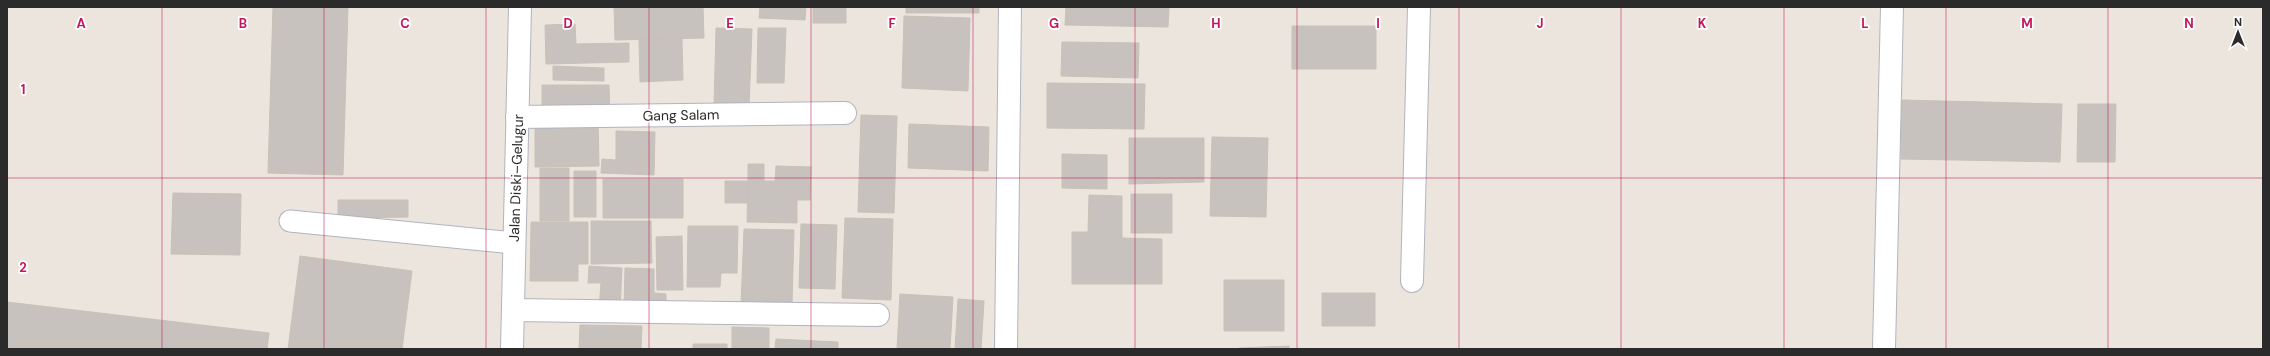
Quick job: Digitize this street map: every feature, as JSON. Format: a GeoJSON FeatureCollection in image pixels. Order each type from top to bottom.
{"type":"FeatureCollection","features":[{"type":"Feature","properties":{"kind":"street","name":"Jalan Diski–Gelugur"},"geometry":{"type":"LineString","coordinates":[[512,349],[520,7]]}},
{"type":"Feature","properties":{"kind":"street"},"geometry":{"type":"LineString","coordinates":[[1006,349],[1010,7]]}},
{"type":"Feature","properties":{"kind":"street"},"geometry":{"type":"LineString","coordinates":[[1412,281],[1419,7]]}},
{"type":"Feature","properties":{"kind":"street"},"geometry":{"type":"LineString","coordinates":[[1884,349],[1892,7]]}},
{"type":"Feature","properties":{"kind":"street","name":"Gang Salam"},"geometry":{"type":"LineString","coordinates":[[517,118],[845,113]]}},
{"type":"Feature","properties":{"kind":"street"},"geometry":{"type":"LineString","coordinates":[[513,310],[878,315]]}},
{"type":"Feature","properties":{"kind":"lane"},"geometry":{"type":"LineString","coordinates":[[290,221],[514,243]]}},
{"type":"Feature","properties":{"kind":"building"},"geometry":{"type":"Polygon","coordinates":[[[273,7],[348,7],[343,175],[268,173],[273,7]]]}},
{"type":"Feature","properties":{"kind":"building"},"geometry":{"type":"Polygon","coordinates":[[[614,7],[703,7],[704,38],[615,40],[614,7]]]}},
{"type":"Feature","properties":{"kind":"building"},"geometry":{"type":"Polygon","coordinates":[[[760,7],[806,7],[805,20],[759,18],[760,7]]]}},
{"type":"Feature","properties":{"kind":"building"},"geometry":{"type":"Polygon","coordinates":[[[813,7],[846,7],[846,23],[813,23],[813,7]]]}},
{"type":"Feature","properties":{"kind":"building"},"geometry":{"type":"Polygon","coordinates":[[[906,7],[979,7],[979,13],[906,13],[906,7]]]}},
{"type":"Feature","properties":{"kind":"building"},"geometry":{"type":"Polygon","coordinates":[[[1066,7],[1169,7],[1168,27],[1065,25],[1066,7]]]}},
{"type":"Feature","properties":{"kind":"building"},"geometry":{"type":"Polygon","coordinates":[[[904,16],[970,18],[968,91],[902,88],[904,16]]]}},
{"type":"Feature","properties":{"kind":"building"},"geometry":{"type":"Polygon","coordinates":[[[575,24],[576,44],[629,43],[629,62],[546,64],[545,25],[575,24]]]}},
{"type":"Feature","properties":{"kind":"building"},"geometry":{"type":"Polygon","coordinates":[[[1292,26],[1376,26],[1376,69],[1292,69],[1292,26]]]}},
{"type":"Feature","properties":{"kind":"building"},"geometry":{"type":"Polygon","coordinates":[[[716,28],[752,29],[749,107],[714,106],[716,28]]]}},
{"type":"Feature","properties":{"kind":"building"},"geometry":{"type":"Polygon","coordinates":[[[758,28],[786,28],[784,83],[757,83],[758,28]]]}},
{"type":"Feature","properties":{"kind":"building"},"geometry":{"type":"Polygon","coordinates":[[[639,39],[682,39],[683,80],[640,82],[639,39]]]}},
{"type":"Feature","properties":{"kind":"building"},"geometry":{"type":"Polygon","coordinates":[[[1062,42],[1139,43],[1138,78],[1061,76],[1062,42]]]}},
{"type":"Feature","properties":{"kind":"building"},"geometry":{"type":"Polygon","coordinates":[[[553,66],[604,68],[604,81],[553,80],[553,66]]]}},
{"type":"Feature","properties":{"kind":"building"},"geometry":{"type":"Polygon","coordinates":[[[1047,83],[1145,84],[1144,129],[1047,128],[1047,83]]]}},
{"type":"Feature","properties":{"kind":"building"},"geometry":{"type":"Polygon","coordinates":[[[542,85],[609,85],[610,114],[542,115],[542,85]]]}},
{"type":"Feature","properties":{"kind":"building"},"geometry":{"type":"Polygon","coordinates":[[[1902,100],[2062,104],[2060,162],[1901,159],[1902,100]]]}},
{"type":"Feature","properties":{"kind":"building"},"geometry":{"type":"Polygon","coordinates":[[[2078,104],[2116,104],[2115,162],[2077,162],[2078,104]]]}},
{"type":"Feature","properties":{"kind":"building"},"geometry":{"type":"Polygon","coordinates":[[[861,115],[897,116],[894,213],[858,212],[861,115]]]}},
{"type":"Feature","properties":{"kind":"building"},"geometry":{"type":"Polygon","coordinates":[[[598,118],[599,166],[535,167],[535,119],[598,118]]]}},
{"type":"Feature","properties":{"kind":"building"},"geometry":{"type":"Polygon","coordinates":[[[909,124],[989,127],[988,171],[908,168],[909,124]]]}},
{"type":"Feature","properties":{"kind":"building"},"geometry":{"type":"Polygon","coordinates":[[[616,131],[655,132],[654,175],[601,173],[602,159],[616,160],[616,131]]]}},
{"type":"Feature","properties":{"kind":"building"},"geometry":{"type":"Polygon","coordinates":[[[1212,137],[1268,138],[1266,217],[1210,216],[1212,137]]]}},
{"type":"Feature","properties":{"kind":"building"},"geometry":{"type":"Polygon","coordinates":[[[1129,138],[1204,138],[1204,182],[1129,184],[1129,138]]]}},
{"type":"Feature","properties":{"kind":"building"},"geometry":{"type":"Polygon","coordinates":[[[1062,154],[1107,155],[1107,189],[1062,188],[1062,154]]]}},
{"type":"Feature","properties":{"kind":"building"},"geometry":{"type":"Polygon","coordinates":[[[748,164],[764,164],[764,181],[748,181],[748,164]]]}},
{"type":"Feature","properties":{"kind":"building"},"geometry":{"type":"Polygon","coordinates":[[[776,166],[811,167],[810,200],[797,200],[797,223],[747,222],[748,181],[775,181],[776,166]]]}},
{"type":"Feature","properties":{"kind":"building"},"geometry":{"type":"Polygon","coordinates":[[[540,168],[569,168],[569,221],[540,221],[540,168]]]}},
{"type":"Feature","properties":{"kind":"building"},"geometry":{"type":"Polygon","coordinates":[[[574,171],[596,171],[596,217],[574,217],[574,171]]]}},
{"type":"Feature","properties":{"kind":"building"},"geometry":{"type":"Polygon","coordinates":[[[603,179],[683,179],[683,218],[603,218],[603,179]]]}},
{"type":"Feature","properties":{"kind":"building"},"geometry":{"type":"Polygon","coordinates":[[[725,181],[748,181],[747,203],[725,203],[725,181]]]}},
{"type":"Feature","properties":{"kind":"building"},"geometry":{"type":"Polygon","coordinates":[[[173,193],[241,194],[240,255],[171,254],[173,193]]]}},
{"type":"Feature","properties":{"kind":"building"},"geometry":{"type":"Polygon","coordinates":[[[1131,194],[1172,194],[1172,233],[1131,233],[1131,194]]]}},
{"type":"Feature","properties":{"kind":"building"},"geometry":{"type":"Polygon","coordinates":[[[1089,195],[1122,196],[1122,238],[1162,239],[1162,284],[1072,284],[1072,232],[1088,232],[1089,195]]]}},
{"type":"Feature","properties":{"kind":"building"},"geometry":{"type":"Polygon","coordinates":[[[338,200],[408,200],[408,217],[338,218],[338,200]]]}},
{"type":"Feature","properties":{"kind":"building"},"geometry":{"type":"Polygon","coordinates":[[[845,218],[893,219],[891,300],[842,298],[845,218]]]}},
{"type":"Feature","properties":{"kind":"building"},"geometry":{"type":"Polygon","coordinates":[[[591,221],[651,221],[652,263],[591,264],[591,221]]]}},
{"type":"Feature","properties":{"kind":"building"},"geometry":{"type":"Polygon","coordinates":[[[531,222],[588,222],[588,264],[578,264],[578,281],[530,281],[531,222]]]}},
{"type":"Feature","properties":{"kind":"building"},"geometry":{"type":"Polygon","coordinates":[[[801,224],[837,225],[835,289],[799,288],[801,224]]]}},
{"type":"Feature","properties":{"kind":"building"},"geometry":{"type":"Polygon","coordinates":[[[688,226],[738,226],[737,273],[721,273],[720,287],[687,287],[688,226]]]}},
{"type":"Feature","properties":{"kind":"building"},"geometry":{"type":"Polygon","coordinates":[[[744,229],[794,230],[792,306],[741,305],[744,229]]]}},
{"type":"Feature","properties":{"kind":"building"},"geometry":{"type":"Polygon","coordinates":[[[682,236],[683,290],[657,290],[656,237],[682,236]]]}},
{"type":"Feature","properties":{"kind":"building"},"geometry":{"type":"Polygon","coordinates":[[[300,256],[412,271],[402,349],[288,349],[300,256]]]}},
{"type":"Feature","properties":{"kind":"building"},"geometry":{"type":"Polygon","coordinates":[[[589,266],[622,268],[620,310],[599,309],[601,283],[588,283],[589,266]]]}},
{"type":"Feature","properties":{"kind":"building"},"geometry":{"type":"Polygon","coordinates":[[[625,268],[654,269],[654,293],[666,294],[666,309],[624,308],[625,268]]]}},
{"type":"Feature","properties":{"kind":"building"},"geometry":{"type":"Polygon","coordinates":[[[1224,280],[1284,280],[1284,331],[1224,331],[1224,280]]]}},
{"type":"Feature","properties":{"kind":"building"},"geometry":{"type":"Polygon","coordinates":[[[1322,293],[1375,293],[1375,326],[1322,326],[1322,293]]]}},
{"type":"Feature","properties":{"kind":"building"},"geometry":{"type":"Polygon","coordinates":[[[900,294],[953,297],[950,349],[897,349],[900,294]]]}},
{"type":"Feature","properties":{"kind":"building"},"geometry":{"type":"Polygon","coordinates":[[[958,299],[984,301],[981,349],[955,349],[958,299]]]}},
{"type":"Feature","properties":{"kind":"building"},"geometry":{"type":"Polygon","coordinates":[[[7,302],[269,333],[267,349],[7,349],[7,302]]]}},
{"type":"Feature","properties":{"kind":"building"},"geometry":{"type":"Polygon","coordinates":[[[580,325],[642,326],[641,349],[579,349],[580,325]]]}},
{"type":"Feature","properties":{"kind":"building"},"geometry":{"type":"Polygon","coordinates":[[[732,327],[769,328],[769,349],[732,349],[732,327]]]}},
{"type":"Feature","properties":{"kind":"building"},"geometry":{"type":"Polygon","coordinates":[[[776,339],[838,342],[838,349],[775,349],[776,339]]]}},
{"type":"Feature","properties":{"kind":"building"},"geometry":{"type":"Polygon","coordinates":[[[693,344],[727,344],[727,349],[693,349],[693,344]]]}},
{"type":"Feature","properties":{"kind":"building"},"geometry":{"type":"Polygon","coordinates":[[[1289,346],[1289,349],[1239,349],[1239,348],[1289,346]]]}}]}
